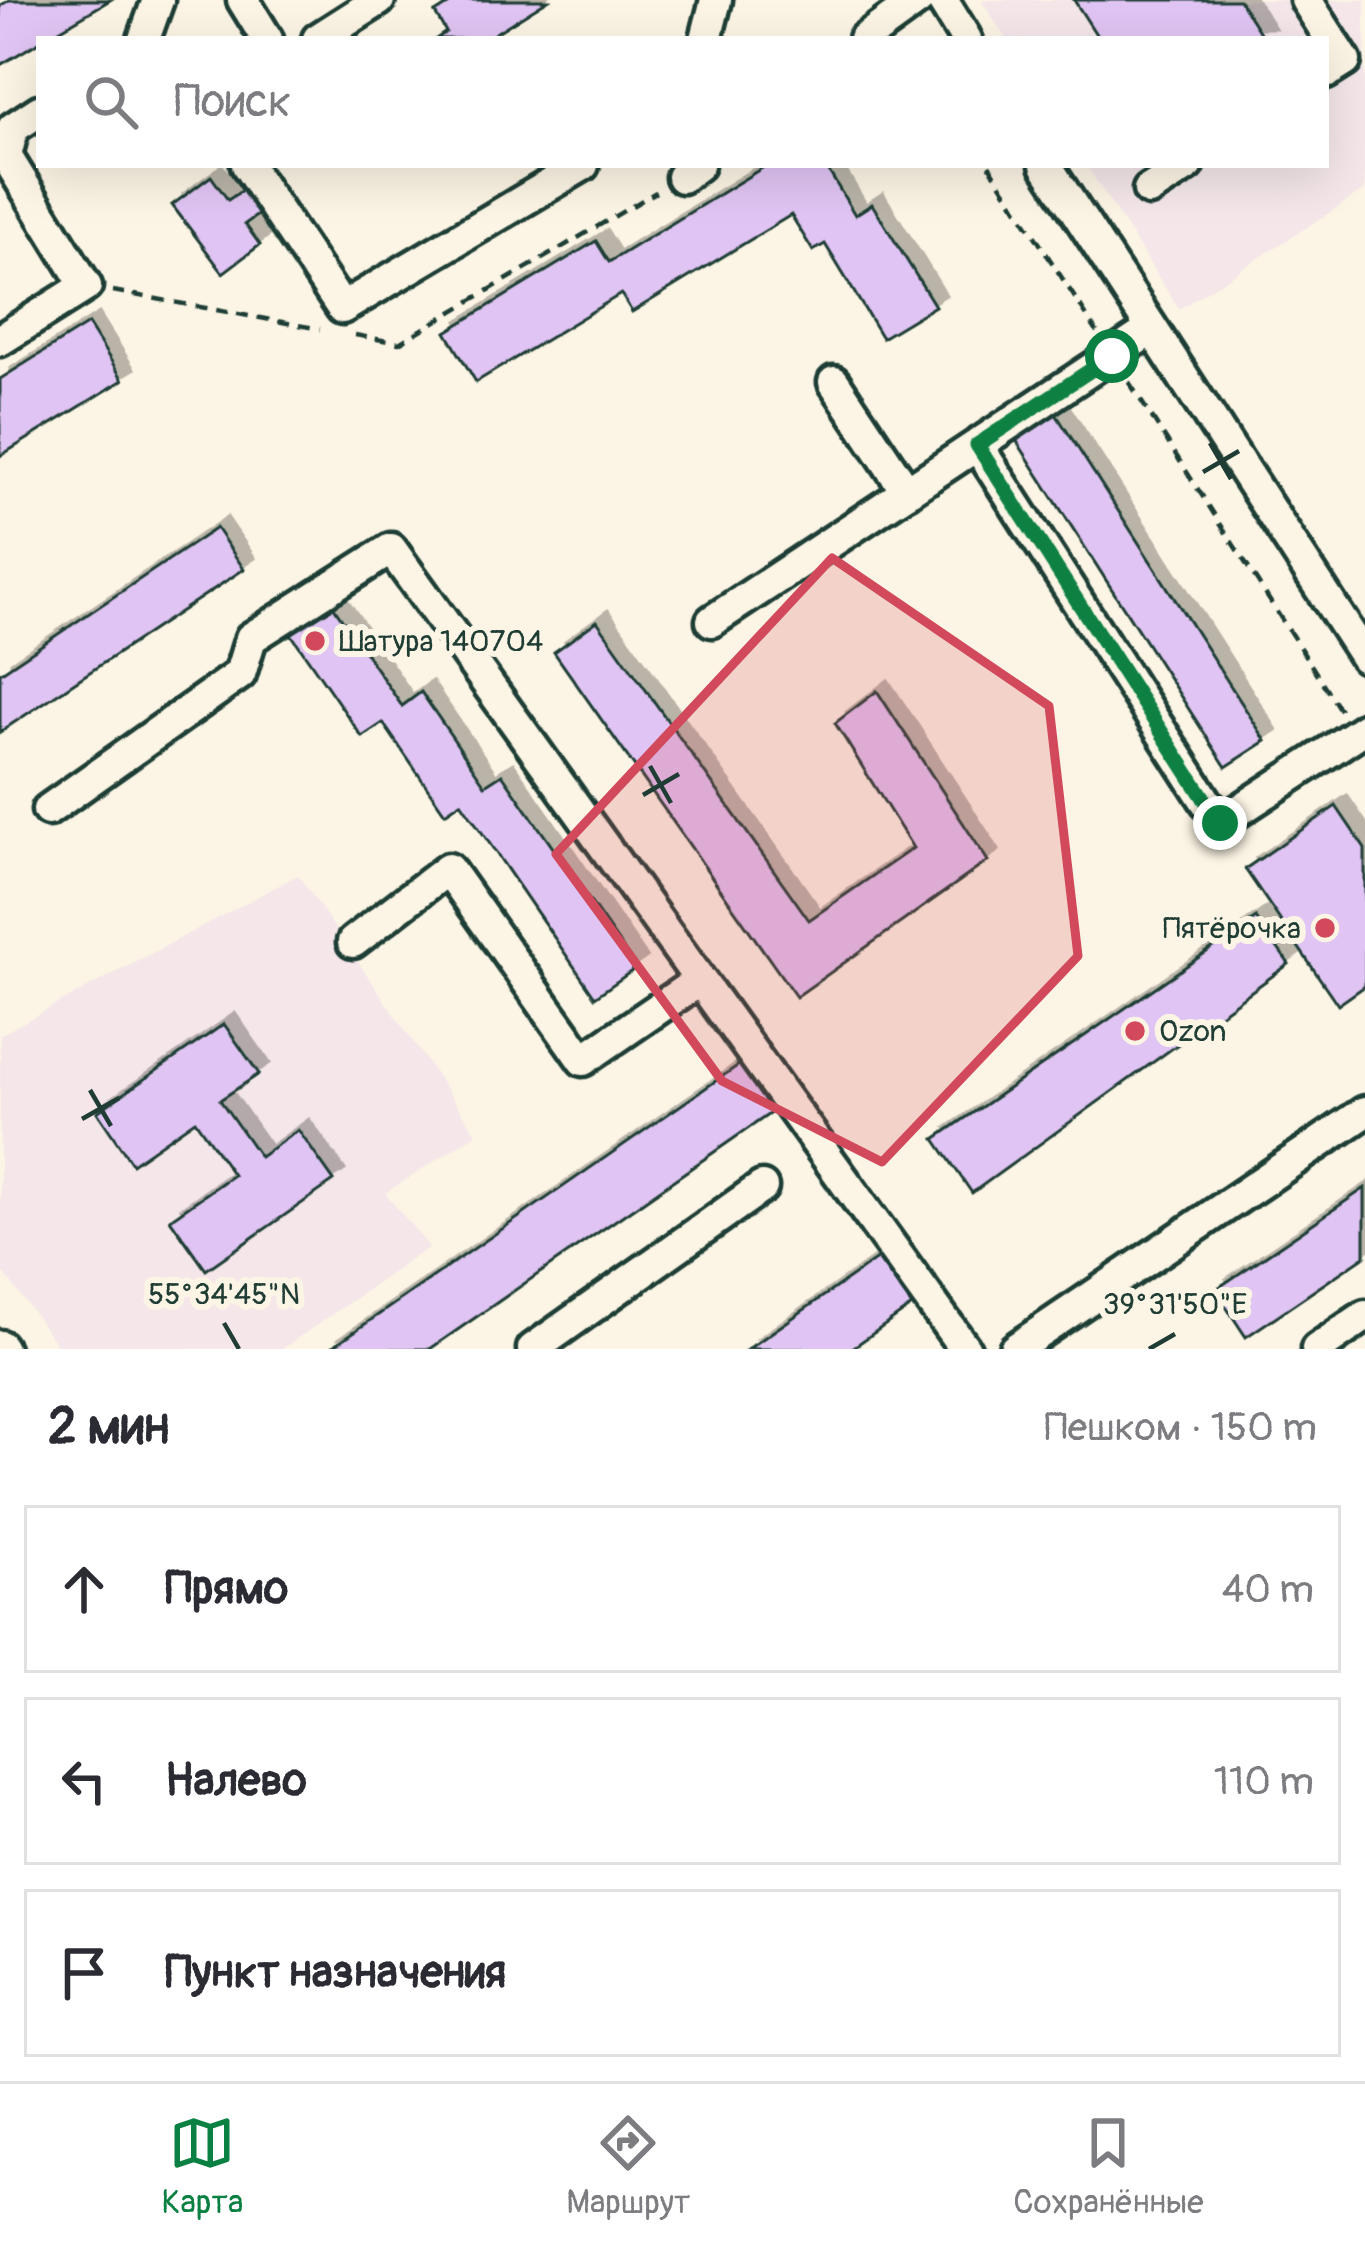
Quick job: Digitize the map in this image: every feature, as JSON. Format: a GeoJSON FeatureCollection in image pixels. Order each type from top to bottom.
{"type":"FeatureCollection","features":[{"type":"Feature","properties":{"kind":"street"},"geometry":{"type":"LineString","coordinates":[[243,0],[265,36]]}},
{"type":"Feature","properties":{"kind":"street"},"geometry":{"type":"LineString","coordinates":[[323,36],[379,0]]}},
{"type":"Feature","properties":{"kind":"street"},"geometry":{"type":"LineString","coordinates":[[707,36],[716,0]]}},
{"type":"Feature","properties":{"kind":"street"},"geometry":{"type":"LineString","coordinates":[[868,36],[918,0]]}},
{"type":"Feature","properties":{"kind":"street"},"geometry":{"type":"LineString","coordinates":[[942,0],[964,36]]}},
{"type":"Feature","properties":{"kind":"street"},"geometry":{"type":"LineString","coordinates":[[1306,0],[1345,61],[1329,72]]}},
{"type":"Feature","properties":{"kind":"street"},"geometry":{"type":"LineString","coordinates":[[0,340],[86,286],[6,156],[17,120]]}},
{"type":"Feature","properties":{"kind":"street"},"geometry":{"type":"LineString","coordinates":[[249,168],[342,308],[578,168]]}},
{"type":"Feature","properties":{"kind":"street"},"geometry":{"type":"LineString","coordinates":[[1048,168],[1365,657]]}},
{"type":"Feature","properties":{"kind":"street"},"geometry":{"type":"LineString","coordinates":[[1149,190],[1183,168]]}},
{"type":"Feature","properties":{"kind":"street"},"geometry":{"type":"LineString","coordinates":[[712,621],[1152,329]]}},
{"type":"Feature","properties":{"kind":"street"},"geometry":{"type":"LineString","coordinates":[[834,382],[907,492]]}},
{"type":"Feature","properties":{"kind":"street"},"geometry":{"type":"LineString","coordinates":[[977,445],[1220,823],[1360,731]]}},
{"type":"Feature","properties":{"kind":"street"},"geometry":{"type":"LineString","coordinates":[[48,810],[240,674],[251,638],[391,549],[965,1349]]}},
{"type":"Feature","properties":{"kind":"street"},"geometry":{"type":"LineString","coordinates":[[352,942],[448,869],[583,1060],[700,980]]}},
{"type":"Feature","properties":{"kind":"street"},"geometry":{"type":"LineString","coordinates":[[1015,1349],[1365,1112]]}},
{"type":"Feature","properties":{"kind":"street"},"geometry":{"type":"LineString","coordinates":[[533,1349],[762,1187]]}},
{"type":"Feature","properties":{"kind":"street"},"geometry":{"type":"LineString","coordinates":[[1317,1349],[1365,1316]]}},
{"type":"Feature","properties":{"kind":"path"},"geometry":{"type":"LineString","coordinates":[[991,168],[1360,731]]}},
{"type":"Feature","properties":{"kind":"highlighted area"},"geometry":{"type":"Polygon","coordinates":[[[832,558],[1049,706],[1078,956],[882,1162],[722,1081],[556,854],[832,558]]]}},
{"type":"Feature","properties":{"kind":"shaded area"},"geometry":{"type":"Polygon","coordinates":[[[981,0],[1365,0],[1365,190],[1179,309],[1088,168],[1329,168],[1329,36],[1004,36],[981,0]]]}},
{"type":"Feature","properties":{"kind":"shaded area"},"geometry":{"type":"Polygon","coordinates":[[[298,875],[477,1134],[385,1193],[429,1247],[282,1349],[60,1349],[0,1268],[0,1035],[298,875]]]}},
{"type":"Feature","properties":{"kind":"building"},"geometry":{"type":"Polygon","coordinates":[[[9,0],[110,0],[49,36],[36,36],[36,44],[0,65],[0,6],[9,0]]]}},
{"type":"Feature","properties":{"kind":"building"},"geometry":{"type":"Polygon","coordinates":[[[456,0],[548,0],[491,36],[440,36],[446,32],[435,13],[456,0]]]}},
{"type":"Feature","properties":{"kind":"building"},"geometry":{"type":"Polygon","coordinates":[[[1074,0],[1239,0],[1262,36],[1097,36],[1074,0]]]}},
{"type":"Feature","properties":{"kind":"building"},"geometry":{"type":"Polygon","coordinates":[[[762,168],[827,168],[855,215],[872,204],[935,306],[882,338],[825,244],[813,251],[791,215],[632,312],[621,294],[476,382],[446,332],[596,241],[609,262],[762,168]]]}},
{"type":"Feature","properties":{"kind":"building"},"geometry":{"type":"Polygon","coordinates":[[[211,176],[228,200],[244,189],[262,212],[245,224],[260,245],[223,273],[172,205],[211,176]]]}},
{"type":"Feature","properties":{"kind":"building"},"geometry":{"type":"Polygon","coordinates":[[[88,324],[123,380],[0,456],[0,379],[88,324]]]}},
{"type":"Feature","properties":{"kind":"building"},"geometry":{"type":"Polygon","coordinates":[[[1056,414],[1266,741],[1226,767],[1016,440],[1056,414]]]}},
{"type":"Feature","properties":{"kind":"building"},"geometry":{"type":"Polygon","coordinates":[[[216,528],[244,569],[0,732],[0,673],[216,528]]]}},
{"type":"Feature","properties":{"kind":"building"},"geometry":{"type":"Polygon","coordinates":[[[331,603],[402,706],[421,692],[485,785],[502,774],[636,968],[595,997],[461,802],[445,813],[383,723],[362,737],[289,631],[331,603]]]}},
{"type":"Feature","properties":{"kind":"building"},"geometry":{"type":"Polygon","coordinates":[[[597,621],[809,920],[913,848],[835,723],[877,691],[988,861],[796,997],[554,652],[597,621]]]}},
{"type":"Feature","properties":{"kind":"building","name":"Пятёрочка"},"geometry":{"type":"Polygon","coordinates":[[[1336,806],[1365,849],[1365,986],[1338,1005],[1245,869],[1336,806]]]}},
{"type":"Feature","properties":{"kind":"building"},"geometry":{"type":"Polygon","coordinates":[[[1256,918],[1289,964],[972,1193],[935,1139],[1256,918]]]}},
{"type":"Feature","properties":{"kind":"building"},"geometry":{"type":"Polygon","coordinates":[[[224,1024],[259,1074],[220,1100],[260,1157],[298,1130],[334,1181],[206,1270],[170,1219],[233,1175],[195,1120],[132,1164],[97,1112],[224,1024]]]}},
{"type":"Feature","properties":{"kind":"building"},"geometry":{"type":"Polygon","coordinates":[[[740,1064],[772,1112],[430,1349],[329,1349],[740,1064]]]}},
{"type":"Feature","properties":{"kind":"building"},"geometry":{"type":"Polygon","coordinates":[[[1365,1188],[1365,1256],[1246,1337],[1215,1290],[1365,1188]]]}},
{"type":"Feature","properties":{"kind":"building"},"geometry":{"type":"Polygon","coordinates":[[[878,1258],[912,1306],[851,1349],[748,1349],[878,1258]]]}},
{"type":"Feature","properties":{"kind":"place","name":"Шатура 140704"},"geometry":{"type":"Point","coordinates":[315,641]}},
{"type":"Feature","properties":{"kind":"place","name":"Пятёрочка"},"geometry":{"type":"Point","coordinates":[1325,928]}},
{"type":"Feature","properties":{"kind":"place","name":"Ozon"},"geometry":{"type":"Point","coordinates":[1135,1031]}},
{"type":"Feature","properties":{"kind":"route"},"geometry":{"type":"LineString","coordinates":[[1112,356],[977,445],[1220,823]]}}]}
